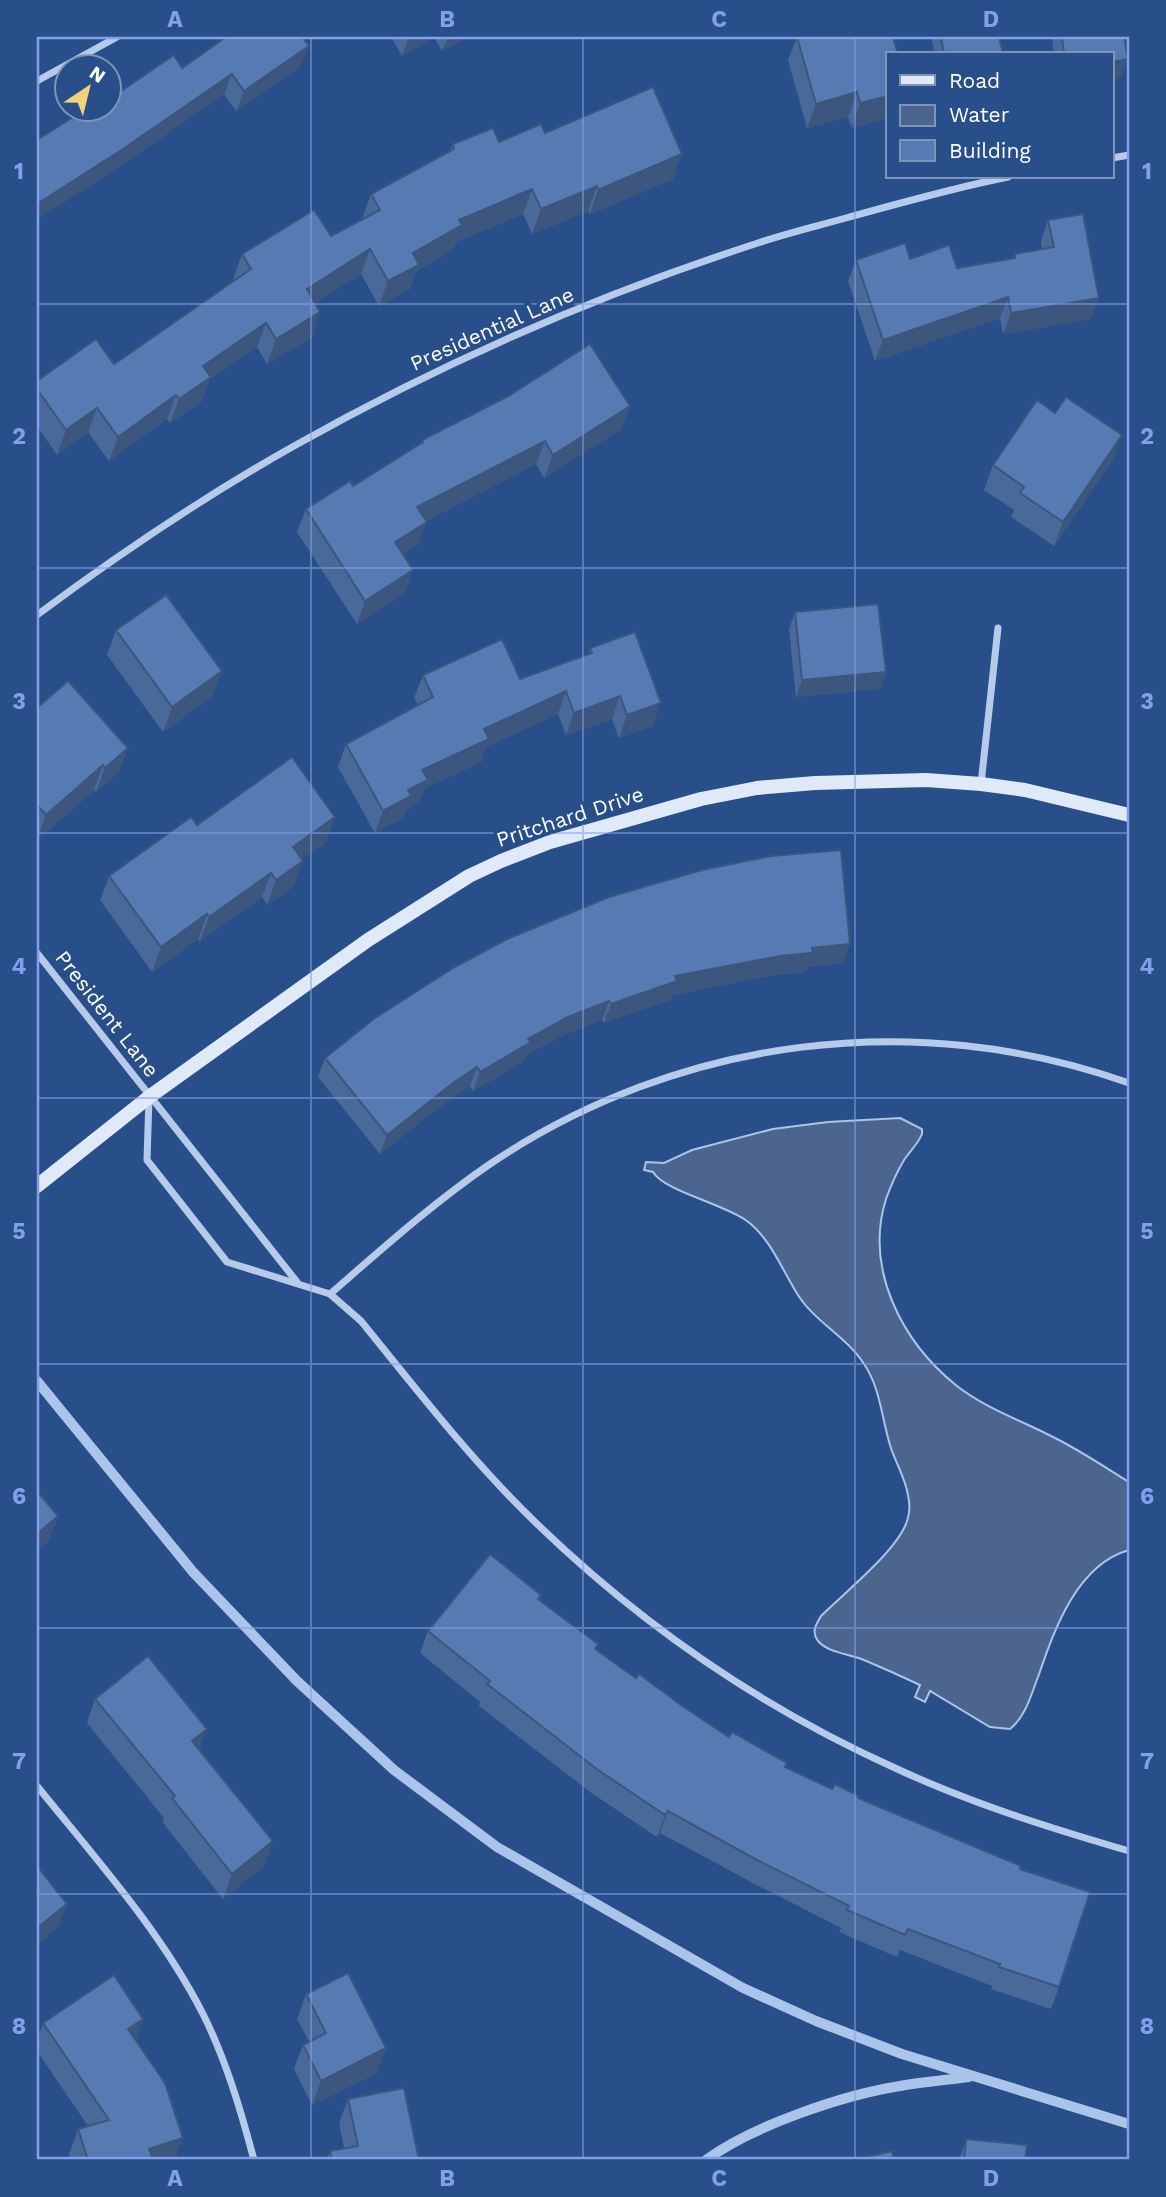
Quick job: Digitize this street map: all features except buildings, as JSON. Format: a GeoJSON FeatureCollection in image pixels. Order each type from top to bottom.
{"type":"FeatureCollection","features":[{"type":"Feature","properties":{"kind":"street"},"geometry":{"type":"LineString","coordinates":[[37,81],[117,37]]}},
{"type":"Feature","properties":{"kind":"street","name":"Presidential Lane"},"geometry":{"type":"LineString","coordinates":[[37,615],[188,510],[293,446],[404,387],[516,335],[635,286],[759,242],[963,186],[1003,178]]}},
{"type":"Feature","properties":{"kind":"street"},"geometry":{"type":"LineString","coordinates":[[981,784],[998,628]]}},
{"type":"Feature","properties":{"kind":"street","name":"Pritchard Drive"},"geometry":{"type":"LineString","coordinates":[[37,1186],[149,1097],[368,940],[440,893],[491,866],[550,842],[701,799],[757,788],[815,783],[926,780],[981,784],[1025,790],[1129,815]]}},
{"type":"Feature","properties":{"kind":"street","name":"President Lane"},"geometry":{"type":"LineString","coordinates":[[37,953],[297,1283]]}},
{"type":"Feature","properties":{"kind":"street"},"geometry":{"type":"LineString","coordinates":[[330,1294],[409,1225],[492,1163],[574,1116],[620,1095],[717,1062],[769,1051],[825,1044],[951,1044],[994,1049],[1073,1065],[1129,1083]]}},
{"type":"Feature","properties":{"kind":"street"},"geometry":{"type":"LineString","coordinates":[[149,1097],[147,1160],[227,1262],[330,1294],[361,1321],[449,1429],[534,1521],[590,1572],[695,1654],[795,1717],[896,1769],[1021,1817],[1129,1851]]}},
{"type":"Feature","properties":{"kind":"street"},"geometry":{"type":"LineString","coordinates":[[37,1786],[133,1906],[180,1973],[204,2018],[223,2063],[254,2160]]}},
{"type":"Feature","properties":{"kind":"water"},"geometry":{"type":"Polygon","coordinates":[[[900,1118],[922,1129],[922,1134],[901,1165],[886,1199],[880,1225],[880,1252],[884,1277],[905,1326],[937,1368],[968,1394],[1071,1446],[1129,1482],[1129,1550],[1111,1558],[1081,1585],[1060,1621],[1027,1705],[1010,1729],[990,1727],[930,1691],[925,1702],[915,1697],[920,1685],[864,1660],[834,1651],[818,1641],[815,1631],[821,1616],[882,1558],[902,1532],[909,1515],[907,1488],[890,1445],[874,1383],[857,1354],[805,1305],[755,1228],[737,1215],[669,1185],[653,1172],[644,1170],[646,1162],[664,1163],[692,1150],[773,1129],[828,1122],[900,1118]]]}},
{"type":"Feature","properties":{"kind":"waterway"},"geometry":{"type":"LineString","coordinates":[[37,1381],[193,1572],[297,1681],[394,1770],[497,1847],[743,1988],[816,2021],[902,2054],[1129,2124]]}},
{"type":"Feature","properties":{"kind":"waterway"},"geometry":{"type":"LineString","coordinates":[[706,2160],[748,2135],[826,2104],[877,2090],[969,2077]]}}]}
